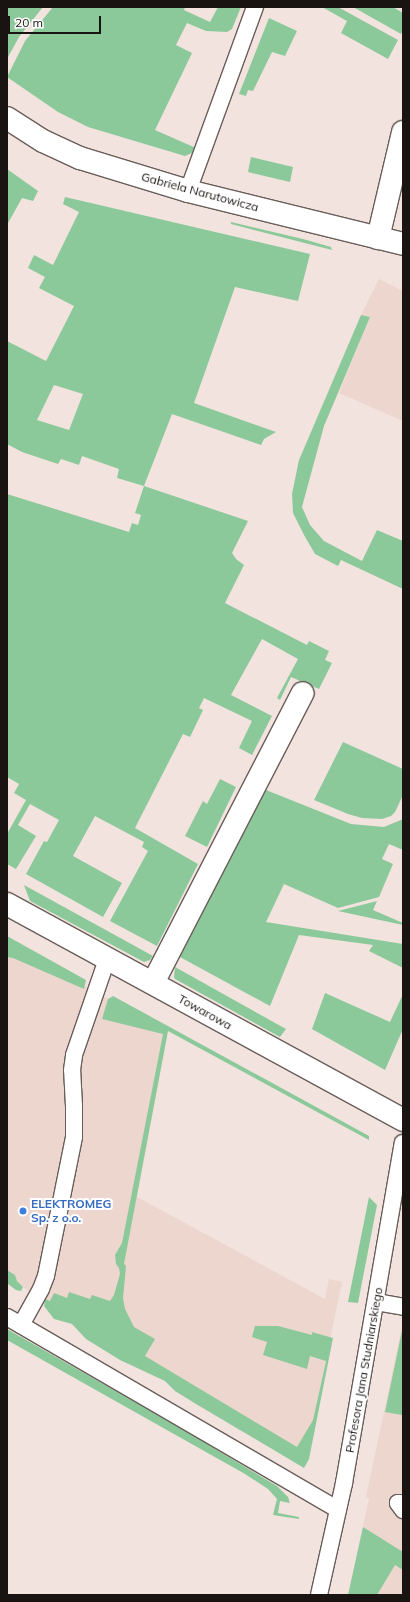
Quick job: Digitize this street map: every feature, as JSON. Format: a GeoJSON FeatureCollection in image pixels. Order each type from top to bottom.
{"type":"FeatureCollection","features":[{"type":"Feature","properties":{"kind":"street","name":"Gabriela Narutowicza"},"geometry":{"type":"LineString","coordinates":[[7,118],[44,141],[80,158],[188,191],[403,244]]}},
{"type":"Feature","properties":{"kind":"street"},"geometry":{"type":"LineString","coordinates":[[378,238],[397,185],[403,132]]}},
{"type":"Feature","properties":{"kind":"street"},"geometry":{"type":"LineString","coordinates":[[154,983],[303,693]]}},
{"type":"Feature","properties":{"kind":"street","name":"Towarowa"},"geometry":{"type":"LineString","coordinates":[[7,904],[403,1120]]}},
{"type":"Feature","properties":{"kind":"lane"},"geometry":{"type":"LineString","coordinates":[[188,191],[255,7]]}},
{"type":"Feature","properties":{"kind":"lane"},"geometry":{"type":"LineString","coordinates":[[107,959],[74,1055],[72,1075],[74,1137],[46,1276],[41,1289],[14,1321],[338,1510]]}},
{"type":"Feature","properties":{"kind":"lane","name":"Profesora Jana Studniarskiego"},"geometry":{"type":"LineString","coordinates":[[319,1595],[338,1510],[403,1143]]}},
{"type":"Feature","properties":{"kind":"lane"},"geometry":{"type":"LineString","coordinates":[[376,1302],[403,1307]]}},
{"type":"Feature","properties":{"kind":"lane"},"geometry":{"type":"LineString","coordinates":[[403,1503],[398,1502],[403,1510]]}},
{"type":"Feature","properties":{"kind":"shaded area"},"geometry":{"type":"Polygon","coordinates":[[[379,279],[403,291],[403,421],[339,393],[370,317],[361,315],[379,279]]]}},
{"type":"Feature","properties":{"kind":"shaded area"},"geometry":{"type":"Polygon","coordinates":[[[7,944],[168,1031],[137,1197],[325,1299],[329,1279],[342,1282],[305,1460],[44,1301],[23,1287],[17,1281],[15,1275],[7,1270],[7,944]]]}},
{"type":"Feature","properties":{"kind":"shaded area"},"geometry":{"type":"Polygon","coordinates":[[[403,1322],[403,1595],[348,1595],[369,1499],[366,1497],[403,1322]]]}},
{"type":"Feature","properties":{"kind":"green space"},"geometry":{"type":"Polygon","coordinates":[[[7,7],[43,7],[19,37],[7,59],[7,7]]]}},
{"type":"Feature","properties":{"kind":"green space"},"geometry":{"type":"Polygon","coordinates":[[[53,7],[185,7],[184,10],[210,22],[218,7],[241,7],[232,29],[227,32],[206,31],[187,23],[176,45],[192,53],[155,130],[196,148],[194,152],[185,156],[88,127],[58,112],[7,77],[25,41],[53,7]]]}},
{"type":"Feature","properties":{"kind":"green space"},"geometry":{"type":"Polygon","coordinates":[[[322,7],[338,7],[398,40],[388,59],[341,33],[347,21],[322,7]]]}},
{"type":"Feature","properties":{"kind":"green space"},"geometry":{"type":"Polygon","coordinates":[[[353,7],[393,7],[403,13],[403,30],[401,34],[353,7]]]}},
{"type":"Feature","properties":{"kind":"green space"},"geometry":{"type":"Polygon","coordinates":[[[269,18],[297,31],[285,56],[272,52],[253,91],[248,90],[246,96],[239,94],[269,18]]]}},
{"type":"Feature","properties":{"kind":"green space"},"geometry":{"type":"Polygon","coordinates":[[[251,157],[293,167],[290,182],[248,172],[251,157]]]}},
{"type":"Feature","properties":{"kind":"green space"},"geometry":{"type":"Polygon","coordinates":[[[7,169],[38,191],[33,201],[22,198],[7,225],[7,169]]]}},
{"type":"Feature","properties":{"kind":"green space"},"geometry":{"type":"Polygon","coordinates":[[[65,197],[310,254],[298,301],[235,287],[194,403],[276,432],[264,439],[261,445],[172,414],[144,486],[117,478],[119,469],[82,456],[79,465],[61,459],[58,464],[22,452],[7,444],[7,341],[46,361],[74,306],[39,288],[45,277],[28,268],[34,255],[53,265],[79,212],[63,204],[65,197]],[[54,385],[37,420],[69,430],[83,394],[54,385]]]}},
{"type":"Feature","properties":{"kind":"green space"},"geometry":{"type":"Polygon","coordinates":[[[231,222],[303,239],[331,247],[332,250],[231,224],[231,222]]]}},
{"type":"Feature","properties":{"kind":"green space"},"geometry":{"type":"Polygon","coordinates":[[[361,315],[370,317],[324,426],[302,507],[310,525],[324,541],[362,561],[377,530],[403,541],[403,589],[341,560],[338,566],[315,554],[293,513],[292,494],[299,460],[361,315]]]}},
{"type":"Feature","properties":{"kind":"green space"},"geometry":{"type":"Polygon","coordinates":[[[144,486],[248,521],[232,553],[236,559],[244,565],[225,603],[307,645],[309,641],[329,651],[325,660],[332,663],[319,689],[291,677],[280,700],[277,698],[298,659],[262,639],[231,695],[272,716],[252,755],[239,748],[252,721],[204,698],[199,708],[203,710],[190,737],[183,734],[135,828],[198,864],[157,946],[110,921],[148,851],[142,847],[144,842],[95,816],[73,856],[122,883],[103,917],[26,874],[44,841],[47,842],[59,820],[30,804],[18,825],[36,836],[16,869],[7,864],[7,834],[26,800],[14,793],[19,784],[7,777],[7,494],[129,532],[132,523],[138,525],[141,515],[135,513],[144,486]]]}},
{"type":"Feature","properties":{"kind":"green space"},"geometry":{"type":"Polygon","coordinates":[[[343,742],[403,769],[403,795],[395,812],[391,816],[382,819],[362,818],[314,800],[343,742]]]}},
{"type":"Feature","properties":{"kind":"green space"},"geometry":{"type":"Polygon","coordinates":[[[220,779],[236,787],[207,847],[185,836],[203,801],[207,804],[220,779]]]}},
{"type":"Feature","properties":{"kind":"green space"},"geometry":{"type":"Polygon","coordinates":[[[266,790],[351,824],[384,827],[403,819],[403,850],[389,844],[382,859],[393,864],[379,897],[338,908],[284,884],[266,922],[403,944],[403,968],[369,951],[373,945],[299,935],[270,1006],[180,957],[248,817],[262,793],[266,790]]]}},
{"type":"Feature","properties":{"kind":"green space"},"geometry":{"type":"Polygon","coordinates":[[[24,885],[153,956],[150,960],[144,962],[30,901],[24,885]]]}},
{"type":"Feature","properties":{"kind":"green space"},"geometry":{"type":"Polygon","coordinates":[[[377,901],[373,910],[403,923],[403,925],[338,911],[377,901]]]}},
{"type":"Feature","properties":{"kind":"green space"},"geometry":{"type":"Polygon","coordinates":[[[7,936],[86,980],[84,989],[13,958],[7,957],[7,936]]]}},
{"type":"Feature","properties":{"kind":"green space"},"geometry":{"type":"Polygon","coordinates":[[[175,967],[286,1029],[280,1037],[175,979],[175,967]]]}},
{"type":"Feature","properties":{"kind":"green space"},"geometry":{"type":"Polygon","coordinates":[[[325,993],[390,1022],[403,994],[403,1029],[385,1070],[312,1029],[325,993]]]}},
{"type":"Feature","properties":{"kind":"green space"},"geometry":{"type":"Polygon","coordinates":[[[113,996],[369,1136],[369,1140],[168,1031],[124,1264],[126,1266],[123,1298],[125,1309],[134,1327],[155,1339],[145,1356],[297,1447],[313,1420],[326,1361],[310,1356],[307,1369],[263,1355],[267,1342],[252,1337],[255,1326],[278,1326],[312,1335],[312,1332],[333,1338],[309,1459],[304,1468],[175,1391],[165,1381],[120,1360],[86,1339],[72,1324],[54,1319],[44,1306],[45,1299],[50,1301],[54,1293],[67,1298],[69,1292],[90,1299],[92,1295],[110,1301],[114,1295],[120,1274],[119,1268],[116,1264],[115,1255],[122,1243],[163,1034],[102,1019],[108,999],[113,996]]]}},
{"type":"Feature","properties":{"kind":"green space"},"geometry":{"type":"Polygon","coordinates":[[[369,1197],[377,1205],[358,1303],[348,1302],[369,1197]]]}},
{"type":"Feature","properties":{"kind":"green space"},"geometry":{"type":"Polygon","coordinates":[[[7,1270],[15,1275],[17,1281],[23,1287],[21,1291],[16,1290],[8,1284],[7,1270]]]}},
{"type":"Feature","properties":{"kind":"green space"},"geometry":{"type":"Polygon","coordinates":[[[403,1326],[403,1413],[402,1415],[385,1412],[403,1326]]]}},
{"type":"Feature","properties":{"kind":"green space"},"geometry":{"type":"Polygon","coordinates":[[[7,1329],[182,1429],[277,1486],[288,1497],[290,1503],[280,1501],[278,1513],[299,1517],[299,1519],[273,1515],[277,1499],[268,1489],[245,1474],[7,1340],[7,1329]]]}},
{"type":"Feature","properties":{"kind":"green space"},"geometry":{"type":"Polygon","coordinates":[[[363,1527],[403,1552],[403,1570],[395,1565],[377,1595],[348,1595],[363,1527]]]}},
{"type":"Feature","properties":{"kind":"place","name":"ELEKTROMEG Sp. z o.o."},"geometry":{"type":"Point","coordinates":[23,1211]}}]}
